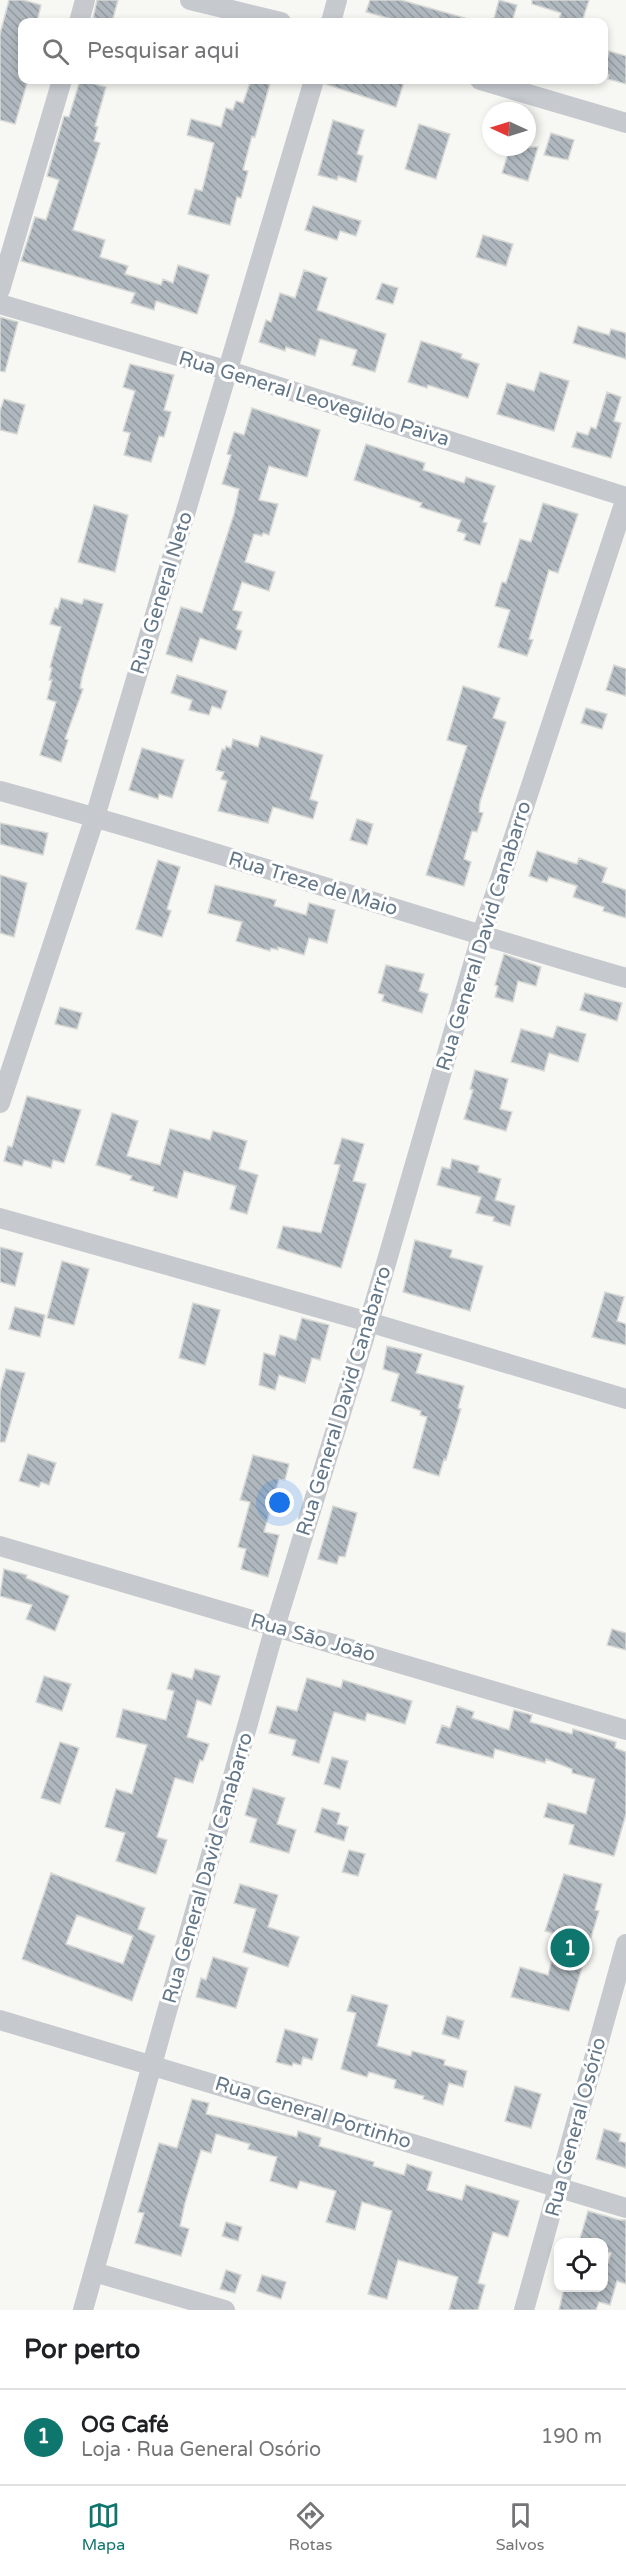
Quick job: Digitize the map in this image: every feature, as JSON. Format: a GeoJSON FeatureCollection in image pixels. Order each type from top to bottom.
{"type":"FeatureCollection","features":[{"type":"Feature","properties":{"kind":"street"},"geometry":{"type":"LineString","coordinates":[[80,18],[85,0]]}},
{"type":"Feature","properties":{"kind":"street"},"geometry":{"type":"LineString","coordinates":[[190,0],[264,18]]}},
{"type":"Feature","properties":{"kind":"street"},"geometry":{"type":"LineString","coordinates":[[332,18],[337,0]]}},
{"type":"Feature","properties":{"kind":"street"},"geometry":{"type":"LineString","coordinates":[[0,290],[61,84]]}},
{"type":"Feature","properties":{"kind":"street","name":"Rua General Neto"},"geometry":{"type":"LineString","coordinates":[[0,1102],[95,817],[313,84]]}},
{"type":"Feature","properties":{"kind":"street"},"geometry":{"type":"LineString","coordinates":[[494,84],[626,123]]}},
{"type":"Feature","properties":{"kind":"street","name":"Rua General Leovegildo Paiva"},"geometry":{"type":"LineString","coordinates":[[0,304],[229,371],[626,498]]}},
{"type":"Feature","properties":{"kind":"street","name":"Rua General David Canabarro"},"geometry":{"type":"LineString","coordinates":[[83,2310],[276,1627],[369,1322],[481,937],[626,498]]}},
{"type":"Feature","properties":{"kind":"street","name":"Rua Treze de Maio"},"geometry":{"type":"LineString","coordinates":[[0,791],[95,817],[481,937],[626,978]]}},
{"type":"Feature","properties":{"kind":"street"},"geometry":{"type":"LineString","coordinates":[[0,1218],[369,1322],[626,1399]]}},
{"type":"Feature","properties":{"kind":"street","name":"Rua São João"},"geometry":{"type":"LineString","coordinates":[[0,1546],[626,1730]]}},
{"type":"Feature","properties":{"kind":"street","name":"Rua General Osório"},"geometry":{"type":"LineString","coordinates":[[524,2310],[626,1944]]}},
{"type":"Feature","properties":{"kind":"street","name":"Rua General Portinho"},"geometry":{"type":"LineString","coordinates":[[0,2019],[626,2208]]}},
{"type":"Feature","properties":{"kind":"street"},"geometry":{"type":"LineString","coordinates":[[94,2272],[225,2310]]}},
{"type":"Feature","properties":{"kind":"building"},"geometry":{"type":"Polygon","coordinates":[[[9,0],[23,0],[41,5],[38,18],[18,18],[18,84],[27,84],[15,124],[0,120],[0,34],[9,0]]]}},
{"type":"Feature","properties":{"kind":"building"},"geometry":{"type":"Polygon","coordinates":[[[97,0],[118,0],[113,18],[93,18],[97,0]]]}},
{"type":"Feature","properties":{"kind":"building"},"geometry":{"type":"Polygon","coordinates":[[[370,0],[401,0],[465,18],[388,18],[366,12],[370,0]]]}},
{"type":"Feature","properties":{"kind":"building"},"geometry":{"type":"Polygon","coordinates":[[[499,0],[517,5],[513,18],[494,18],[499,0]]]}},
{"type":"Feature","properties":{"kind":"building"},"geometry":{"type":"Polygon","coordinates":[[[532,0],[589,0],[583,18],[559,18],[561,13],[532,4],[532,0]]]}},
{"type":"Feature","properties":{"kind":"building"},"geometry":{"type":"Polygon","coordinates":[[[609,51],[626,56],[626,84],[608,79],[609,51]]]}},
{"type":"Feature","properties":{"kind":"building"},"geometry":{"type":"Polygon","coordinates":[[[79,84],[106,87],[95,126],[98,127],[94,141],[100,143],[73,230],[105,240],[100,257],[128,266],[125,274],[161,285],[163,279],[173,283],[178,265],[209,275],[197,314],[156,301],[154,310],[131,303],[135,293],[21,261],[35,217],[46,220],[59,180],[47,176],[64,116],[69,117],[79,84]]]}},
{"type":"Feature","properties":{"kind":"building"},"geometry":{"type":"Polygon","coordinates":[[[250,84],[270,84],[243,170],[248,171],[241,198],[237,197],[230,225],[188,214],[195,189],[202,191],[214,143],[187,135],[191,119],[221,127],[226,108],[233,110],[236,101],[243,103],[250,84]]]}},
{"type":"Feature","properties":{"kind":"building"},"geometry":{"type":"Polygon","coordinates":[[[325,84],[403,84],[396,107],[325,84]]]}},
{"type":"Feature","properties":{"kind":"building"},"geometry":{"type":"Polygon","coordinates":[[[333,120],[364,130],[357,154],[363,156],[356,182],[338,176],[337,180],[318,175],[333,120]]]}},
{"type":"Feature","properties":{"kind":"building"},"geometry":{"type":"Polygon","coordinates":[[[419,124],[450,134],[436,179],[405,169],[419,124]]]}},
{"type":"Feature","properties":{"kind":"building"},"geometry":{"type":"Polygon","coordinates":[[[551,133],[574,140],[568,160],[544,155],[551,133]]]}},
{"type":"Feature","properties":{"kind":"building"},"geometry":{"type":"Polygon","coordinates":[[[507,156],[535,156],[528,181],[502,173],[507,156]]]}},
{"type":"Feature","properties":{"kind":"building"},"geometry":{"type":"Polygon","coordinates":[[[313,206],[361,221],[356,236],[340,231],[337,240],[305,230],[313,206]]]}},
{"type":"Feature","properties":{"kind":"building"},"geometry":{"type":"Polygon","coordinates":[[[483,235],[513,244],[506,266],[476,257],[483,235]]]}},
{"type":"Feature","properties":{"kind":"building"},"geometry":{"type":"Polygon","coordinates":[[[304,270],[327,278],[317,310],[386,334],[375,372],[352,365],[357,350],[320,339],[315,356],[286,347],[285,351],[259,342],[266,320],[271,322],[280,293],[295,298],[304,270]]]}},
{"type":"Feature","properties":{"kind":"building"},"geometry":{"type":"Polygon","coordinates":[[[382,283],[398,288],[393,304],[376,299],[382,283]]]}},
{"type":"Feature","properties":{"kind":"building"},"geometry":{"type":"Polygon","coordinates":[[[0,317],[18,322],[5,372],[0,371],[0,317]]]}},
{"type":"Feature","properties":{"kind":"building"},"geometry":{"type":"Polygon","coordinates":[[[578,326],[609,335],[611,329],[626,333],[626,359],[573,343],[578,326]]]}},
{"type":"Feature","properties":{"kind":"building"},"geometry":{"type":"Polygon","coordinates":[[[421,341],[462,354],[461,358],[479,364],[468,398],[428,385],[427,388],[408,382],[421,341]]]}},
{"type":"Feature","properties":{"kind":"building"},"geometry":{"type":"Polygon","coordinates":[[[130,364],[174,375],[164,410],[171,412],[164,437],[159,436],[151,462],[124,455],[130,433],[123,431],[135,391],[123,387],[130,364]]]}},
{"type":"Feature","properties":{"kind":"building"},"geometry":{"type":"Polygon","coordinates":[[[540,372],[569,381],[554,431],[497,414],[507,383],[534,391],[540,372]]]}},
{"type":"Feature","properties":{"kind":"building"},"geometry":{"type":"Polygon","coordinates":[[[607,392],[621,397],[614,421],[621,423],[611,458],[572,447],[577,432],[588,435],[591,427],[596,429],[607,392]]]}},
{"type":"Feature","properties":{"kind":"building"},"geometry":{"type":"Polygon","coordinates":[[[4,399],[25,405],[17,434],[0,430],[0,411],[4,399]]]}},
{"type":"Feature","properties":{"kind":"building"},"geometry":{"type":"Polygon","coordinates":[[[252,408],[320,430],[307,477],[269,466],[259,500],[278,504],[269,535],[254,534],[245,562],[275,572],[269,591],[242,582],[233,610],[242,612],[236,629],[242,631],[236,650],[200,638],[192,662],[166,654],[181,607],[202,613],[234,514],[239,489],[222,484],[231,455],[227,454],[234,432],[244,435],[252,408]]]}},
{"type":"Feature","properties":{"kind":"building"},"geometry":{"type":"Polygon","coordinates":[[[366,444],[425,463],[423,470],[464,483],[466,477],[495,486],[483,522],[487,523],[480,545],[464,540],[466,534],[457,531],[461,520],[420,507],[422,503],[354,480],[366,444]]]}},
{"type":"Feature","properties":{"kind":"building"},"geometry":{"type":"Polygon","coordinates":[[[543,503],[578,514],[558,573],[549,570],[529,639],[533,640],[527,656],[498,647],[510,610],[495,606],[502,582],[506,583],[520,539],[531,542],[543,503]]]}},
{"type":"Feature","properties":{"kind":"building"},"geometry":{"type":"Polygon","coordinates":[[[94,505],[128,515],[115,572],[78,562],[94,505]]]}},
{"type":"Feature","properties":{"kind":"building"},"geometry":{"type":"Polygon","coordinates":[[[61,598],[82,604],[84,599],[103,604],[82,677],[80,688],[83,689],[65,739],[68,740],[61,762],[40,755],[56,702],[47,699],[52,680],[49,680],[52,668],[50,667],[61,627],[50,624],[61,598]]]}},
{"type":"Feature","properties":{"kind":"building"},"geometry":{"type":"Polygon","coordinates":[[[614,665],[626,669],[626,696],[606,690],[614,665]]]}},
{"type":"Feature","properties":{"kind":"building"},"geometry":{"type":"Polygon","coordinates":[[[177,675],[227,691],[221,709],[212,706],[209,715],[189,710],[192,700],[171,693],[177,675]]]}},
{"type":"Feature","properties":{"kind":"building"},"geometry":{"type":"Polygon","coordinates":[[[463,686],[500,698],[493,718],[506,722],[480,802],[479,812],[483,813],[477,832],[472,831],[464,859],[471,862],[464,886],[426,875],[467,746],[447,740],[463,686]]]}},
{"type":"Feature","properties":{"kind":"building"},"geometry":{"type":"Polygon","coordinates":[[[586,708],[607,714],[602,729],[581,723],[586,708]]]}},
{"type":"Feature","properties":{"kind":"building"},"geometry":{"type":"Polygon","coordinates":[[[261,736],[323,755],[310,799],[318,802],[313,819],[273,807],[268,823],[218,811],[227,781],[221,779],[224,772],[216,770],[222,749],[225,750],[226,746],[231,748],[233,739],[258,747],[261,736]]]}},
{"type":"Feature","properties":{"kind":"building"},"geometry":{"type":"Polygon","coordinates":[[[142,748],[184,760],[172,798],[159,794],[158,799],[129,790],[142,748]]]}},
{"type":"Feature","properties":{"kind":"building"},"geometry":{"type":"Polygon","coordinates":[[[357,819],[373,824],[367,845],[350,840],[357,819]]]}},
{"type":"Feature","properties":{"kind":"building"},"geometry":{"type":"Polygon","coordinates":[[[0,823],[48,833],[43,855],[0,844],[0,823]]]}},
{"type":"Feature","properties":{"kind":"building"},"geometry":{"type":"Polygon","coordinates":[[[537,851],[577,864],[579,858],[607,868],[602,882],[626,890],[626,918],[603,911],[604,907],[573,897],[577,886],[549,877],[547,882],[529,876],[537,851]]]}},
{"type":"Feature","properties":{"kind":"building"},"geometry":{"type":"Polygon","coordinates":[[[158,860],[180,867],[167,909],[171,911],[162,937],[136,929],[158,860]]]}},
{"type":"Feature","properties":{"kind":"building"},"geometry":{"type":"Polygon","coordinates":[[[0,875],[27,883],[14,937],[0,933],[0,875]]]}},
{"type":"Feature","properties":{"kind":"building"},"geometry":{"type":"Polygon","coordinates":[[[215,885],[276,900],[274,906],[306,915],[309,903],[335,910],[327,943],[309,938],[304,955],[278,947],[278,950],[271,948],[270,951],[236,941],[242,922],[208,913],[215,885]]]}},
{"type":"Feature","properties":{"kind":"building"},"geometry":{"type":"Polygon","coordinates":[[[504,954],[541,967],[536,986],[518,981],[513,1002],[495,997],[498,986],[495,985],[504,954]]]}},
{"type":"Feature","properties":{"kind":"building"},"geometry":{"type":"Polygon","coordinates":[[[386,965],[424,974],[419,991],[428,994],[422,1013],[382,1001],[384,995],[378,993],[386,965]]]}},
{"type":"Feature","properties":{"kind":"building"},"geometry":{"type":"Polygon","coordinates":[[[585,993],[622,1003],[617,1021],[580,1010],[585,993]]]}},
{"type":"Feature","properties":{"kind":"building"},"geometry":{"type":"Polygon","coordinates":[[[60,1007],[82,1013],[77,1029],[55,1024],[60,1007]]]}},
{"type":"Feature","properties":{"kind":"building"},"geometry":{"type":"Polygon","coordinates":[[[557,1026],[586,1034],[578,1062],[549,1053],[544,1071],[511,1062],[521,1029],[553,1038],[557,1026]]]}},
{"type":"Feature","properties":{"kind":"building"},"geometry":{"type":"Polygon","coordinates":[[[475,1070],[508,1079],[500,1109],[512,1112],[506,1131],[464,1119],[473,1090],[470,1089],[475,1070]]]}},
{"type":"Feature","properties":{"kind":"building"},"geometry":{"type":"Polygon","coordinates":[[[27,1096],[81,1110],[64,1163],[53,1160],[51,1168],[24,1160],[22,1166],[4,1161],[8,1146],[12,1147],[27,1096]]]}},
{"type":"Feature","properties":{"kind":"building"},"geometry":{"type":"Polygon","coordinates":[[[112,1113],[138,1121],[127,1156],[160,1165],[170,1129],[210,1140],[213,1131],[247,1141],[239,1169],[258,1175],[247,1214],[230,1209],[236,1186],[184,1171],[177,1198],[153,1191],[154,1187],[130,1180],[132,1176],[96,1165],[112,1113]]]}},
{"type":"Feature","properties":{"kind":"building"},"geometry":{"type":"Polygon","coordinates":[[[342,1138],[364,1144],[353,1181],[366,1184],[341,1268],[277,1248],[283,1226],[321,1233],[340,1165],[334,1164],[342,1138]]]}},
{"type":"Feature","properties":{"kind":"building"},"geometry":{"type":"Polygon","coordinates":[[[452,1159],[479,1166],[478,1172],[501,1179],[495,1200],[515,1206],[510,1226],[493,1221],[494,1217],[476,1213],[481,1197],[437,1185],[442,1167],[450,1169],[452,1159]]]}},
{"type":"Feature","properties":{"kind":"building"},"geometry":{"type":"Polygon","coordinates":[[[415,1240],[452,1250],[450,1257],[483,1266],[470,1311],[403,1292],[415,1240]]]}},
{"type":"Feature","properties":{"kind":"building"},"geometry":{"type":"Polygon","coordinates":[[[0,1247],[23,1253],[15,1286],[0,1282],[0,1247]]]}},
{"type":"Feature","properties":{"kind":"building"},"geometry":{"type":"Polygon","coordinates":[[[62,1261],[89,1269],[74,1325],[47,1318],[62,1261]]]}},
{"type":"Feature","properties":{"kind":"building"},"geometry":{"type":"Polygon","coordinates":[[[605,1292],[624,1297],[617,1321],[626,1324],[626,1345],[592,1337],[605,1292]]]}},
{"type":"Feature","properties":{"kind":"building"},"geometry":{"type":"Polygon","coordinates":[[[193,1303],[220,1310],[205,1365],[179,1358],[193,1303]]]}},
{"type":"Feature","properties":{"kind":"building"},"geometry":{"type":"Polygon","coordinates":[[[15,1307],[45,1315],[40,1337],[9,1329],[15,1307]]]}},
{"type":"Feature","properties":{"kind":"building"},"geometry":{"type":"Polygon","coordinates":[[[302,1318],[329,1325],[320,1360],[312,1358],[305,1383],[279,1375],[275,1390],[259,1385],[264,1353],[275,1356],[280,1335],[296,1340],[302,1318]]]}},
{"type":"Feature","properties":{"kind":"building"},"geometry":{"type":"Polygon","coordinates":[[[387,1346],[422,1354],[416,1373],[464,1386],[458,1408],[461,1409],[439,1476],[413,1468],[427,1417],[420,1415],[421,1411],[391,1401],[399,1374],[383,1369],[387,1346]]]}},
{"type":"Feature","properties":{"kind":"building"},"geometry":{"type":"Polygon","coordinates":[[[6,1369],[25,1373],[5,1442],[0,1442],[0,1392],[6,1369]]]}},
{"type":"Feature","properties":{"kind":"building"},"geometry":{"type":"Polygon","coordinates":[[[28,1454],[56,1463],[49,1485],[41,1482],[39,1487],[19,1481],[28,1454]]]}},
{"type":"Feature","properties":{"kind":"building"},"geometry":{"type":"Polygon","coordinates":[[[253,1455],[289,1464],[285,1480],[279,1479],[264,1532],[279,1535],[268,1577],[241,1569],[246,1549],[238,1547],[250,1502],[240,1500],[253,1455]]]}},
{"type":"Feature","properties":{"kind":"building"},"geometry":{"type":"Polygon","coordinates":[[[333,1506],[357,1513],[345,1557],[339,1556],[337,1564],[318,1559],[333,1506]]]}},
{"type":"Feature","properties":{"kind":"building"},"geometry":{"type":"Polygon","coordinates":[[[4,1569],[27,1575],[26,1578],[69,1596],[55,1631],[26,1619],[32,1605],[0,1596],[4,1569]]]}},
{"type":"Feature","properties":{"kind":"building"},"geometry":{"type":"Polygon","coordinates":[[[612,1629],[626,1633],[626,1650],[607,1645],[612,1629]]]}},
{"type":"Feature","properties":{"kind":"building"},"geometry":{"type":"Polygon","coordinates":[[[195,1669],[220,1676],[211,1705],[197,1700],[187,1737],[209,1744],[203,1761],[200,1760],[193,1783],[175,1778],[157,1837],[167,1840],[156,1874],[116,1861],[125,1833],[105,1827],[116,1789],[132,1794],[147,1745],[116,1737],[123,1709],[166,1720],[174,1691],[167,1689],[172,1673],[192,1679],[195,1669]]]}},
{"type":"Feature","properties":{"kind":"building"},"geometry":{"type":"Polygon","coordinates":[[[44,1676],[71,1684],[62,1711],[36,1702],[44,1676]]]}},
{"type":"Feature","properties":{"kind":"building"},"geometry":{"type":"Polygon","coordinates":[[[307,1678],[341,1688],[343,1680],[412,1701],[405,1724],[367,1713],[365,1721],[334,1712],[319,1763],[292,1755],[296,1740],[269,1733],[277,1706],[297,1711],[307,1678]]]}},
{"type":"Feature","properties":{"kind":"building"},"geometry":{"type":"Polygon","coordinates":[[[457,1706],[474,1712],[472,1718],[509,1730],[514,1710],[532,1715],[530,1722],[572,1734],[573,1729],[616,1742],[615,1748],[626,1752],[626,1814],[614,1856],[569,1844],[574,1825],[544,1817],[548,1803],[586,1814],[595,1779],[572,1773],[572,1769],[546,1759],[545,1763],[495,1749],[493,1758],[436,1743],[442,1725],[450,1728],[457,1706]]]}},
{"type":"Feature","properties":{"kind":"building"},"geometry":{"type":"Polygon","coordinates":[[[60,1742],[79,1748],[60,1804],[41,1798],[60,1742]]]}},
{"type":"Feature","properties":{"kind":"building"},"geometry":{"type":"Polygon","coordinates":[[[332,1757],[348,1761],[340,1789],[324,1784],[332,1757]]]}},
{"type":"Feature","properties":{"kind":"building"},"geometry":{"type":"Polygon","coordinates":[[[253,1788],[285,1798],[277,1824],[296,1830],[289,1853],[250,1842],[257,1819],[245,1815],[253,1788]]]}},
{"type":"Feature","properties":{"kind":"building"},"geometry":{"type":"Polygon","coordinates":[[[322,1808],[340,1813],[337,1824],[348,1827],[344,1841],[315,1832],[322,1808]]]}},
{"type":"Feature","properties":{"kind":"building"},"geometry":{"type":"Polygon","coordinates":[[[349,1850],[365,1854],[358,1876],[342,1872],[349,1850]]]}},
{"type":"Feature","properties":{"kind":"building"},"geometry":{"type":"Polygon","coordinates":[[[51,1873],[145,1908],[138,1929],[155,1936],[132,2001],[22,1959],[51,1873]],[[77,1915],[66,1944],[123,1964],[133,1936],[77,1915]]]}},
{"type":"Feature","properties":{"kind":"building"},"geometry":{"type":"Polygon","coordinates":[[[564,1874],[602,1884],[595,1910],[599,1911],[569,2011],[511,1997],[520,1967],[548,1975],[558,1935],[545,1931],[564,1874]]]}},
{"type":"Feature","properties":{"kind":"building"},"geometry":{"type":"Polygon","coordinates":[[[240,1884],[278,1895],[268,1927],[299,1937],[288,1967],[243,1952],[256,1909],[234,1903],[240,1884]]]}},
{"type":"Feature","properties":{"kind":"building"},"geometry":{"type":"Polygon","coordinates":[[[213,1957],[248,1968],[236,2008],[196,1997],[201,1978],[206,1980],[213,1957]]]}},
{"type":"Feature","properties":{"kind":"building"},"geometry":{"type":"Polygon","coordinates":[[[352,1995],[388,2005],[377,2046],[411,2056],[412,2051],[445,2060],[444,2065],[467,2071],[463,2087],[449,2083],[443,2105],[423,2099],[424,2096],[394,2088],[396,2080],[369,2072],[367,2077],[341,2069],[356,2013],[347,2011],[352,1995]]]}},
{"type":"Feature","properties":{"kind":"building"},"geometry":{"type":"Polygon","coordinates":[[[447,2016],[464,2021],[459,2039],[442,2034],[447,2016]]]}},
{"type":"Feature","properties":{"kind":"building"},"geometry":{"type":"Polygon","coordinates":[[[285,2029],[318,2039],[312,2060],[303,2057],[301,2065],[293,2063],[292,2066],[276,2062],[285,2029]]]}},
{"type":"Feature","properties":{"kind":"building"},"geometry":{"type":"Polygon","coordinates":[[[515,2086],[541,2094],[531,2128],[505,2121],[515,2086]]]}},
{"type":"Feature","properties":{"kind":"building"},"geometry":{"type":"Polygon","coordinates":[[[192,2099],[209,2103],[206,2114],[297,2137],[298,2131],[321,2138],[319,2146],[374,2162],[373,2166],[404,2175],[407,2164],[432,2172],[427,2190],[462,2200],[466,2185],[519,2201],[508,2237],[493,2232],[478,2283],[485,2285],[478,2310],[449,2310],[458,2277],[398,2260],[387,2299],[368,2294],[392,2211],[362,2202],[355,2230],[326,2222],[336,2191],[300,2181],[297,2189],[270,2181],[277,2157],[248,2149],[250,2144],[216,2134],[211,2153],[201,2150],[185,2203],[180,2226],[189,2229],[181,2256],[135,2243],[144,2213],[138,2212],[159,2143],[177,2148],[192,2099]]]}},
{"type":"Feature","properties":{"kind":"building"},"geometry":{"type":"Polygon","coordinates":[[[604,2129],[621,2134],[619,2141],[626,2143],[626,2168],[596,2159],[604,2129]]]}},
{"type":"Feature","properties":{"kind":"building"},"geometry":{"type":"Polygon","coordinates":[[[588,2211],[626,2220],[626,2284],[617,2281],[610,2305],[599,2302],[596,2310],[559,2310],[563,2292],[608,2292],[608,2262],[611,2253],[608,2252],[608,2238],[580,2238],[588,2211]]]}},
{"type":"Feature","properties":{"kind":"building"},"geometry":{"type":"Polygon","coordinates":[[[226,2222],[242,2227],[238,2241],[222,2236],[226,2222]]]}},
{"type":"Feature","properties":{"kind":"building"},"geometry":{"type":"Polygon","coordinates":[[[226,2270],[241,2275],[235,2293],[220,2289],[226,2270]]]}},
{"type":"Feature","properties":{"kind":"building"},"geometry":{"type":"Polygon","coordinates":[[[262,2275],[286,2282],[281,2299],[257,2291],[262,2275]]]}},
{"type":"Feature","properties":{"kind":"place","name":"OG Café"},"geometry":{"type":"Point","coordinates":[570,1948]}}]}
